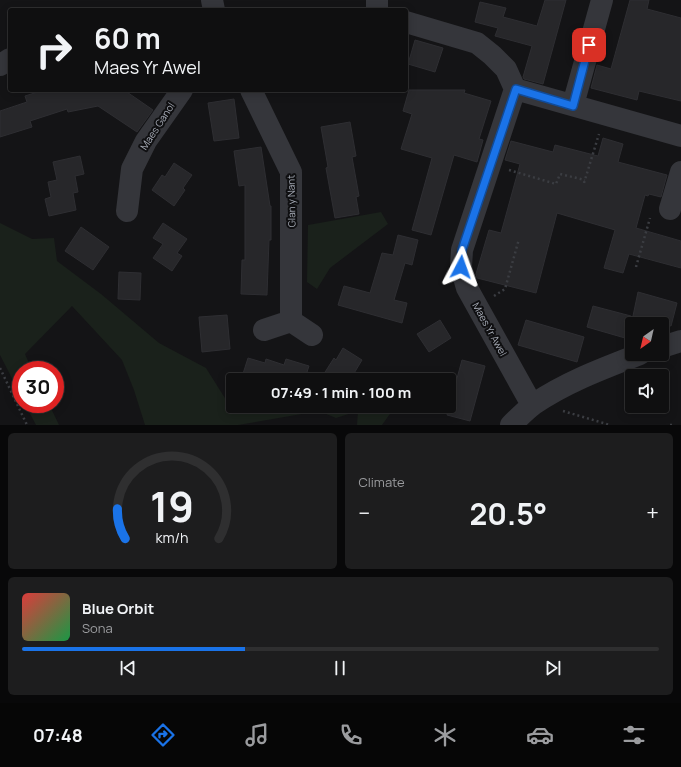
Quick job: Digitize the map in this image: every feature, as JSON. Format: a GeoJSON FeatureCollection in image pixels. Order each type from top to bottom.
{"type":"FeatureCollection","features":[{"type":"Feature","properties":{"kind":"street"},"geometry":{"type":"LineString","coordinates":[[573,106],[602,0]]}},
{"type":"Feature","properties":{"kind":"street"},"geometry":{"type":"LineString","coordinates":[[408,23],[476,43],[492,55],[506,70],[516,89],[681,136]]}},
{"type":"Feature","properties":{"kind":"street","name":"Maes Yr Awel"},"geometry":{"type":"LineString","coordinates":[[516,89],[462,250],[461,267],[467,288],[534,404]]}},
{"type":"Feature","properties":{"kind":"street","name":"Maes Ganol"},"geometry":{"type":"LineString","coordinates":[[127,211],[132,169],[146,141],[181,92]]}},
{"type":"Feature","properties":{"kind":"street","name":"Glan y Nant"},"geometry":{"type":"LineString","coordinates":[[252,92],[291,172],[290,321]]}},
{"type":"Feature","properties":{"kind":"street"},"geometry":{"type":"LineString","coordinates":[[670,209],[681,172]]}},
{"type":"Feature","properties":{"kind":"street"},"geometry":{"type":"LineString","coordinates":[[264,330],[290,321],[312,335]]}},
{"type":"Feature","properties":{"kind":"street"},"geometry":{"type":"LineString","coordinates":[[669,345],[681,341]]}},
{"type":"Feature","properties":{"kind":"street"},"geometry":{"type":"LineString","coordinates":[[511,425],[534,404],[559,389],[625,360]]}},
{"type":"Feature","properties":{"kind":"path"},"geometry":{"type":"LineString","coordinates":[[584,184],[605,114]]}},
{"type":"Feature","properties":{"kind":"path"},"geometry":{"type":"LineString","coordinates":[[490,164],[556,184],[560,174],[585,180]]}},
{"type":"Feature","properties":{"kind":"path"},"geometry":{"type":"LineString","coordinates":[[636,267],[654,206],[670,209]]}},
{"type":"Feature","properties":{"kind":"path"},"geometry":{"type":"LineString","coordinates":[[477,306],[505,290],[519,239]]}},
{"type":"Feature","properties":{"kind":"path"},"geometry":{"type":"LineString","coordinates":[[0,368],[27,425]]}},
{"type":"Feature","properties":{"kind":"path"},"geometry":{"type":"LineString","coordinates":[[534,404],[610,425]]}},
{"type":"Feature","properties":{"kind":"shaded area"},"geometry":{"type":"Polygon","coordinates":[[[381,212],[388,224],[330,268],[317,289],[307,282],[308,225],[381,212]]]}},
{"type":"Feature","properties":{"kind":"shaded area"},"geometry":{"type":"Polygon","coordinates":[[[0,223],[32,239],[54,238],[57,261],[101,294],[159,343],[206,368],[226,400],[226,413],[307,413],[238,425],[145,425],[134,390],[122,360],[72,306],[25,354],[28,361],[12,361],[12,378],[0,355],[0,223]]]}},
{"type":"Feature","properties":{"kind":"shaded area"},"geometry":{"type":"Polygon","coordinates":[[[30,413],[53,413],[59,425],[36,425],[30,413]]]}},
{"type":"Feature","properties":{"kind":"shaded area"},"geometry":{"type":"Polygon","coordinates":[[[324,413],[352,413],[336,418],[324,413]]]}},
{"type":"Feature","properties":{"kind":"shaded area"},"geometry":{"type":"Polygon","coordinates":[[[358,413],[391,413],[382,425],[357,425],[358,413]]]}},
{"type":"Feature","properties":{"kind":"building"},"geometry":{"type":"Polygon","coordinates":[[[545,0],[566,0],[543,84],[524,79],[523,77],[532,46],[495,36],[498,28],[475,22],[480,2],[506,8],[503,17],[537,26],[545,0]]]}},
{"type":"Feature","properties":{"kind":"building"},"geometry":{"type":"Polygon","coordinates":[[[630,0],[649,0],[647,9],[681,18],[681,101],[639,91],[637,100],[591,88],[597,65],[611,69],[630,0]]]}},
{"type":"Feature","properties":{"kind":"building"},"geometry":{"type":"Polygon","coordinates":[[[415,40],[443,48],[435,72],[408,64],[415,40]]]}},
{"type":"Feature","properties":{"kind":"building"},"geometry":{"type":"Polygon","coordinates":[[[409,90],[465,90],[464,93],[491,101],[479,139],[483,140],[477,162],[454,155],[431,235],[412,230],[432,158],[401,149],[412,114],[403,111],[409,90]]]}},
{"type":"Feature","properties":{"kind":"building"},"geometry":{"type":"Polygon","coordinates":[[[38,92],[127,92],[153,110],[137,132],[98,106],[68,112],[67,109],[30,121],[32,127],[0,137],[0,111],[27,102],[25,96],[38,92]]]}},
{"type":"Feature","properties":{"kind":"building"},"geometry":{"type":"Polygon","coordinates":[[[234,99],[239,138],[214,141],[208,103],[234,99]]]}},
{"type":"Feature","properties":{"kind":"building"},"geometry":{"type":"Polygon","coordinates":[[[350,122],[356,156],[352,157],[359,196],[356,197],[359,214],[335,218],[326,168],[328,167],[321,127],[350,122]]]}},
{"type":"Feature","properties":{"kind":"building"},"geometry":{"type":"Polygon","coordinates":[[[603,138],[623,144],[618,162],[667,175],[661,197],[649,194],[648,196],[645,195],[636,228],[681,241],[681,268],[629,254],[623,273],[604,268],[615,230],[557,213],[536,293],[477,278],[476,274],[489,230],[501,233],[520,164],[505,160],[511,141],[553,152],[555,145],[598,156],[603,138]]]}},
{"type":"Feature","properties":{"kind":"building"},"geometry":{"type":"Polygon","coordinates":[[[261,147],[271,206],[271,240],[269,240],[267,295],[241,294],[242,260],[245,260],[245,185],[239,186],[234,151],[261,147]]]}},
{"type":"Feature","properties":{"kind":"building"},"geometry":{"type":"Polygon","coordinates":[[[80,156],[84,174],[75,176],[78,192],[73,193],[76,210],[49,216],[45,199],[51,197],[48,182],[57,180],[53,162],[80,156]]]}},
{"type":"Feature","properties":{"kind":"building"},"geometry":{"type":"Polygon","coordinates":[[[174,163],[192,175],[183,188],[185,190],[174,206],[152,190],[162,175],[165,177],[174,163]]]}},
{"type":"Feature","properties":{"kind":"building"},"geometry":{"type":"Polygon","coordinates":[[[163,223],[187,239],[177,253],[182,256],[172,271],[153,258],[163,244],[153,238],[163,223]]]}},
{"type":"Feature","properties":{"kind":"building"},"geometry":{"type":"Polygon","coordinates":[[[81,227],[109,247],[93,270],[65,251],[81,227]]]}},
{"type":"Feature","properties":{"kind":"building"},"geometry":{"type":"Polygon","coordinates":[[[398,235],[418,240],[412,265],[405,263],[394,300],[407,303],[402,323],[338,305],[344,286],[370,293],[382,253],[393,255],[398,235]]]}},
{"type":"Feature","properties":{"kind":"building"},"geometry":{"type":"Polygon","coordinates":[[[119,272],[141,273],[140,300],[118,299],[119,272]]]}},
{"type":"Feature","properties":{"kind":"building"},"geometry":{"type":"Polygon","coordinates":[[[638,292],[677,303],[671,326],[669,325],[669,317],[633,316],[638,292]]]}},
{"type":"Feature","properties":{"kind":"building"},"geometry":{"type":"Polygon","coordinates":[[[593,306],[631,316],[625,317],[625,338],[587,327],[593,306]]]}},
{"type":"Feature","properties":{"kind":"building"},"geometry":{"type":"Polygon","coordinates":[[[227,315],[230,349],[202,352],[199,317],[227,315]]]}},
{"type":"Feature","properties":{"kind":"building"},"geometry":{"type":"Polygon","coordinates":[[[440,320],[451,338],[429,352],[417,334],[440,320]]]}},
{"type":"Feature","properties":{"kind":"building"},"geometry":{"type":"Polygon","coordinates":[[[526,320],[584,337],[577,362],[518,345],[526,320]]]}},
{"type":"Feature","properties":{"kind":"building"},"geometry":{"type":"Polygon","coordinates":[[[343,348],[362,360],[354,373],[324,373],[334,358],[336,360],[343,348]]]}},
{"type":"Feature","properties":{"kind":"building"},"geometry":{"type":"Polygon","coordinates":[[[248,358],[265,363],[266,359],[284,365],[286,359],[309,366],[307,372],[310,373],[243,373],[248,358]]]}},
{"type":"Feature","properties":{"kind":"building"},"geometry":{"type":"Polygon","coordinates":[[[462,360],[485,366],[470,421],[447,415],[448,413],[456,413],[456,382],[462,360]]]}},
{"type":"Feature","properties":{"kind":"route"},"geometry":{"type":"LineString","coordinates":[[461,267],[462,250],[469,225],[516,89],[573,106],[589,45]]}}]}
